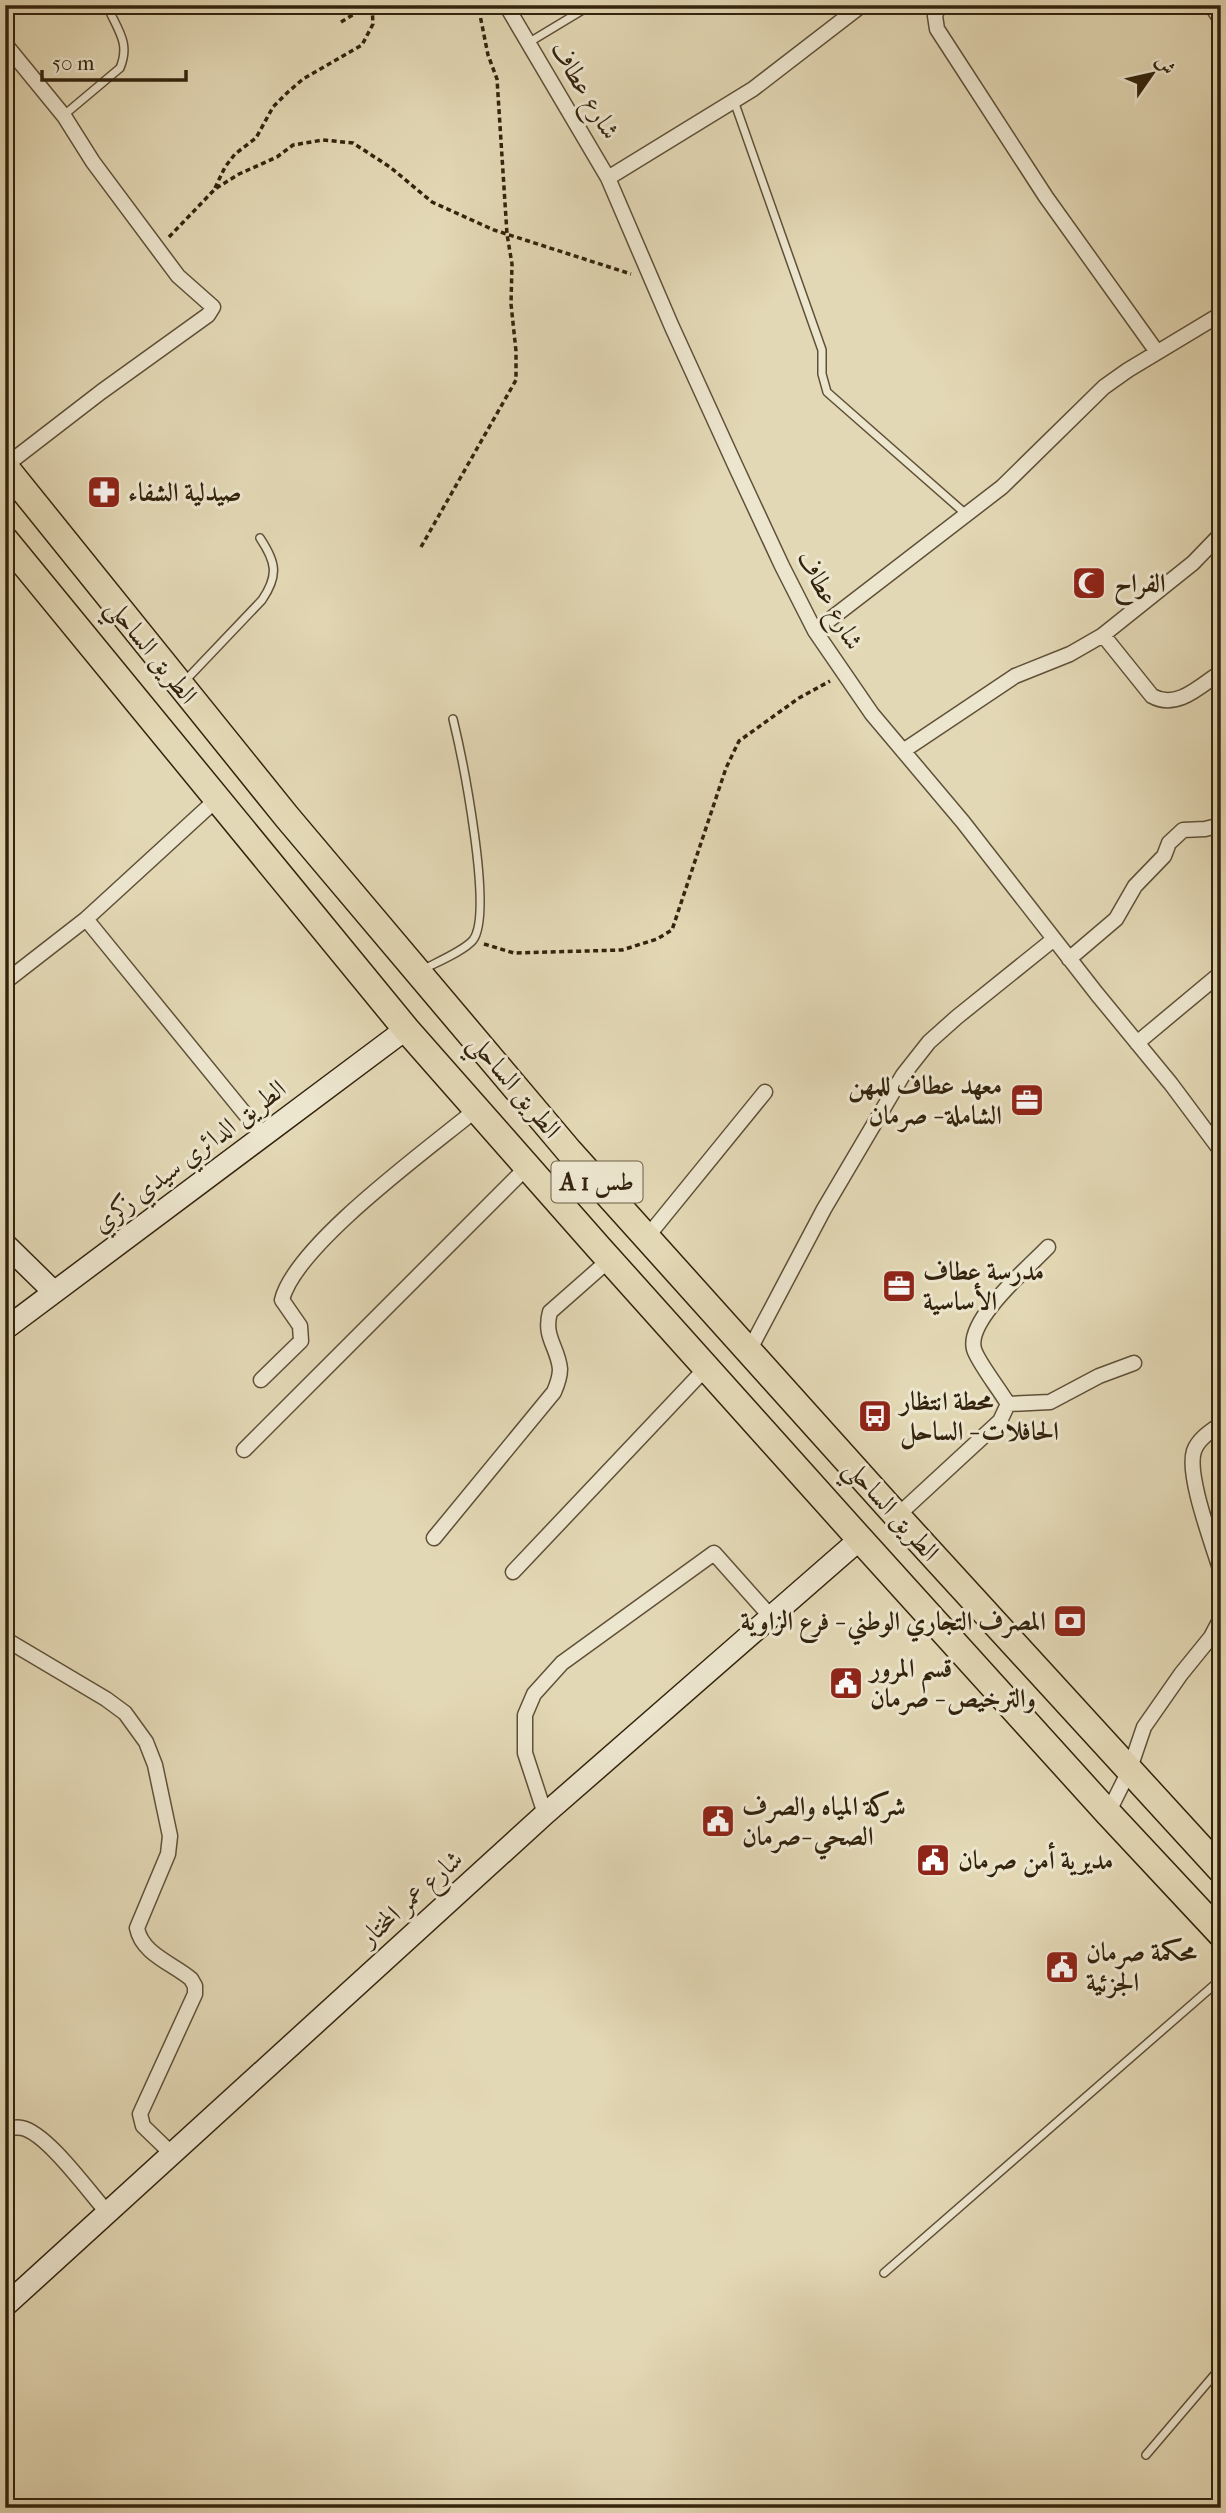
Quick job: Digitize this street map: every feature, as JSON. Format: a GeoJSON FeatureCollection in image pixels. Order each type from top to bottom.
{"type":"FeatureCollection","features":[{"type":"Feature","properties":{"kind":"highway","name":"الطريق الساحلي"},"geometry":{"type":"LineString","coordinates":[[5,466],[287,817],[569,1151],[897,1516],[1221,1870]]}},
{"type":"Feature","properties":{"kind":"highway","name":"الطريق الساحلي"},"geometry":{"type":"LineString","coordinates":[[5,540],[406,1029],[706,1368],[1108,1813],[1221,1934]]}},
{"type":"Feature","properties":{"kind":"highway"},"geometry":{"type":"LineString","coordinates":[[95,652],[128,622]]}},
{"type":"Feature","properties":{"kind":"street","name":"شارع عطاف"},"geometry":{"type":"LineString","coordinates":[[506,5],[608,177],[776,554],[815,631],[872,714],[963,822],[1221,1151]]}},
{"type":"Feature","properties":{"kind":"street"},"geometry":{"type":"LineString","coordinates":[[608,177],[734,101],[795,59],[862,5]]}},
{"type":"Feature","properties":{"kind":"street"},"geometry":{"type":"LineString","coordinates":[[939,5],[935,16],[937,29],[1046,197],[1157,352]]}},
{"type":"Feature","properties":{"kind":"street"},"geometry":{"type":"LineString","coordinates":[[1211,5],[1221,20]]}},
{"type":"Feature","properties":{"kind":"street"},"geometry":{"type":"LineString","coordinates":[[5,44],[64,116],[93,162],[185,284],[210,302],[213,311],[5,466]]}},
{"type":"Feature","properties":{"kind":"street"},"geometry":{"type":"LineString","coordinates":[[815,631],[1002,487],[1104,387],[1221,314]]}},
{"type":"Feature","properties":{"kind":"street"},"geometry":{"type":"LineString","coordinates":[[903,751],[1015,676],[1070,654],[1103,635],[1186,569],[1221,534]]}},
{"type":"Feature","properties":{"kind":"street"},"geometry":{"type":"LineString","coordinates":[[1103,635],[1152,696],[1163,702],[1181,698],[1221,672]]}},
{"type":"Feature","properties":{"kind":"street"},"geometry":{"type":"LineString","coordinates":[[8,974],[86,919],[217,799]]}},
{"type":"Feature","properties":{"kind":"street"},"geometry":{"type":"LineString","coordinates":[[1069,959],[1116,919],[1135,886],[1164,856],[1169,842],[1183,830],[1221,825]]}},
{"type":"Feature","properties":{"kind":"street"},"geometry":{"type":"LineString","coordinates":[[86,919],[262,1136]]}},
{"type":"Feature","properties":{"kind":"street"},"geometry":{"type":"LineString","coordinates":[[749,1352],[824,1209],[903,1075],[929,1042],[1054,939]]}},
{"type":"Feature","properties":{"kind":"street"},"geometry":{"type":"LineString","coordinates":[[1137,1043],[1221,974]]}},
{"type":"Feature","properties":{"kind":"street","name":"الطريق الدائري سيدي زكري"},"geometry":{"type":"LineString","coordinates":[[5,1328],[406,1029]]}},
{"type":"Feature","properties":{"kind":"street"},"geometry":{"type":"LineString","coordinates":[[647,1237],[765,1092]]}},
{"type":"Feature","properties":{"kind":"street"},"geometry":{"type":"LineString","coordinates":[[261,1380],[300,1341],[300,1326],[282,1300],[295,1273],[362,1202],[478,1108]]}},
{"type":"Feature","properties":{"kind":"street"},"geometry":{"type":"LineString","coordinates":[[244,1450],[528,1166]]}},
{"type":"Feature","properties":{"kind":"street"},"geometry":{"type":"LineString","coordinates":[[5,1244],[54,1292]]}},
{"type":"Feature","properties":{"kind":"street"},"geometry":{"type":"LineString","coordinates":[[1008,1404],[974,1350],[972,1335],[995,1301],[1048,1247]]}},
{"type":"Feature","properties":{"kind":"street"},"geometry":{"type":"LineString","coordinates":[[435,1538],[554,1392],[560,1369],[548,1333],[550,1312],[609,1260]]}},
{"type":"Feature","properties":{"kind":"street"},"geometry":{"type":"LineString","coordinates":[[1008,1404],[1050,1402],[1098,1376],[1134,1363]]}},
{"type":"Feature","properties":{"kind":"street"},"geometry":{"type":"LineString","coordinates":[[513,1572],[706,1368]]}},
{"type":"Feature","properties":{"kind":"street"},"geometry":{"type":"LineString","coordinates":[[897,1516],[1000,1421],[1008,1404]]}},
{"type":"Feature","properties":{"kind":"street"},"geometry":{"type":"LineString","coordinates":[[1221,1424],[1203,1437],[1194,1450],[1192,1465],[1195,1485],[1221,1572]]}},
{"type":"Feature","properties":{"kind":"street","name":"شارع عمر المختار"},"geometry":{"type":"LineString","coordinates":[[5,2306],[545,1814],[860,1539]]}},
{"type":"Feature","properties":{"kind":"street"},"geometry":{"type":"LineString","coordinates":[[545,1814],[526,1754],[525,1715],[534,1693],[562,1662],[714,1553],[771,1617]]}},
{"type":"Feature","properties":{"kind":"street"},"geometry":{"type":"LineString","coordinates":[[1108,1813],[1129,1770],[1144,1727],[1211,1637],[1221,1618]]}},
{"type":"Feature","properties":{"kind":"street"},"geometry":{"type":"LineString","coordinates":[[5,1639],[125,1713],[146,1742],[155,1765],[170,1836],[168,1854],[139,1919],[139,1938],[146,1947],[183,1972],[195,1986],[195,1994],[140,2114],[143,2126],[171,2153]]}},
{"type":"Feature","properties":{"kind":"street"},"geometry":{"type":"LineString","coordinates":[[5,2129],[21,2127],[34,2133],[53,2149],[107,2212]]}},
{"type":"Feature","properties":{"kind":"lane"},"geometry":{"type":"LineString","coordinates":[[528,43],[591,5]]}},
{"type":"Feature","properties":{"kind":"lane"},"geometry":{"type":"LineString","coordinates":[[64,116],[120,68],[125,45],[109,9]]}},
{"type":"Feature","properties":{"kind":"lane"},"geometry":{"type":"LineString","coordinates":[[734,101],[821,350],[822,374],[827,392],[967,515]]}},
{"type":"Feature","properties":{"kind":"lane"},"geometry":{"type":"LineString","coordinates":[[180,686],[262,600],[271,586],[274,574],[273,559],[260,538]]}},
{"type":"Feature","properties":{"kind":"lane"},"geometry":{"type":"LineString","coordinates":[[418,972],[473,940],[481,918],[480,884],[461,754],[453,719]]}},
{"type":"Feature","properties":{"kind":"lane"},"geometry":{"type":"LineString","coordinates":[[884,2273],[1221,1979]]}},
{"type":"Feature","properties":{"kind":"lane"},"geometry":{"type":"LineString","coordinates":[[1146,2455],[1221,2367]]}},
{"type":"Feature","properties":{"kind":"path"},"geometry":{"type":"LineString","coordinates":[[215,189],[225,167],[235,154],[256,138],[273,107],[288,92],[303,79],[362,45],[373,24],[371,5],[341,22]]}},
{"type":"Feature","properties":{"kind":"path"},"geometry":{"type":"LineString","coordinates":[[421,547],[516,380],[512,264],[497,79],[488,55],[478,5]]}},
{"type":"Feature","properties":{"kind":"path"},"geometry":{"type":"LineString","coordinates":[[157,247],[215,189],[293,145],[324,140],[353,143],[390,167],[432,202],[508,234],[653,282]]}},
{"type":"Feature","properties":{"kind":"path"},"geometry":{"type":"LineString","coordinates":[[473,940],[514,953],[576,953],[622,950],[657,939],[672,930],[726,768],[739,741],[799,698],[844,674]]}},
{"type":"Feature","properties":{"kind":"place","name":"صيدلية الشفاء"},"geometry":{"type":"Point","coordinates":[104,492]}},
{"type":"Feature","properties":{"kind":"place","name":"الفراح"},"geometry":{"type":"Point","coordinates":[1089,583]}},
{"type":"Feature","properties":{"kind":"place","name":"معهد عطاف للمهن الشاملة - صرمان"},"geometry":{"type":"Point","coordinates":[1027,1100]}},
{"type":"Feature","properties":{"kind":"place","name":"مدرسة عطاف الأساسية"},"geometry":{"type":"Point","coordinates":[899,1286]}},
{"type":"Feature","properties":{"kind":"place","name":"محطة انتظار الحافلات - الساحل"},"geometry":{"type":"Point","coordinates":[875,1416]}},
{"type":"Feature","properties":{"kind":"place","name":"المصرف التجاري الوطني - فرع الزاوية"},"geometry":{"type":"Point","coordinates":[1070,1621]}},
{"type":"Feature","properties":{"kind":"place","name":"قسم المرور والترخيص - صرمان"},"geometry":{"type":"Point","coordinates":[846,1683]}},
{"type":"Feature","properties":{"kind":"place","name":"شركة المياه والصرف الصحي -صرمان"},"geometry":{"type":"Point","coordinates":[718,1821]}},
{"type":"Feature","properties":{"kind":"place","name":"مديرية أمن صرمان"},"geometry":{"type":"Point","coordinates":[933,1860]}},
{"type":"Feature","properties":{"kind":"place","name":"محكمة صرمان الجزئية"},"geometry":{"type":"Point","coordinates":[1062,1967]}}]}
